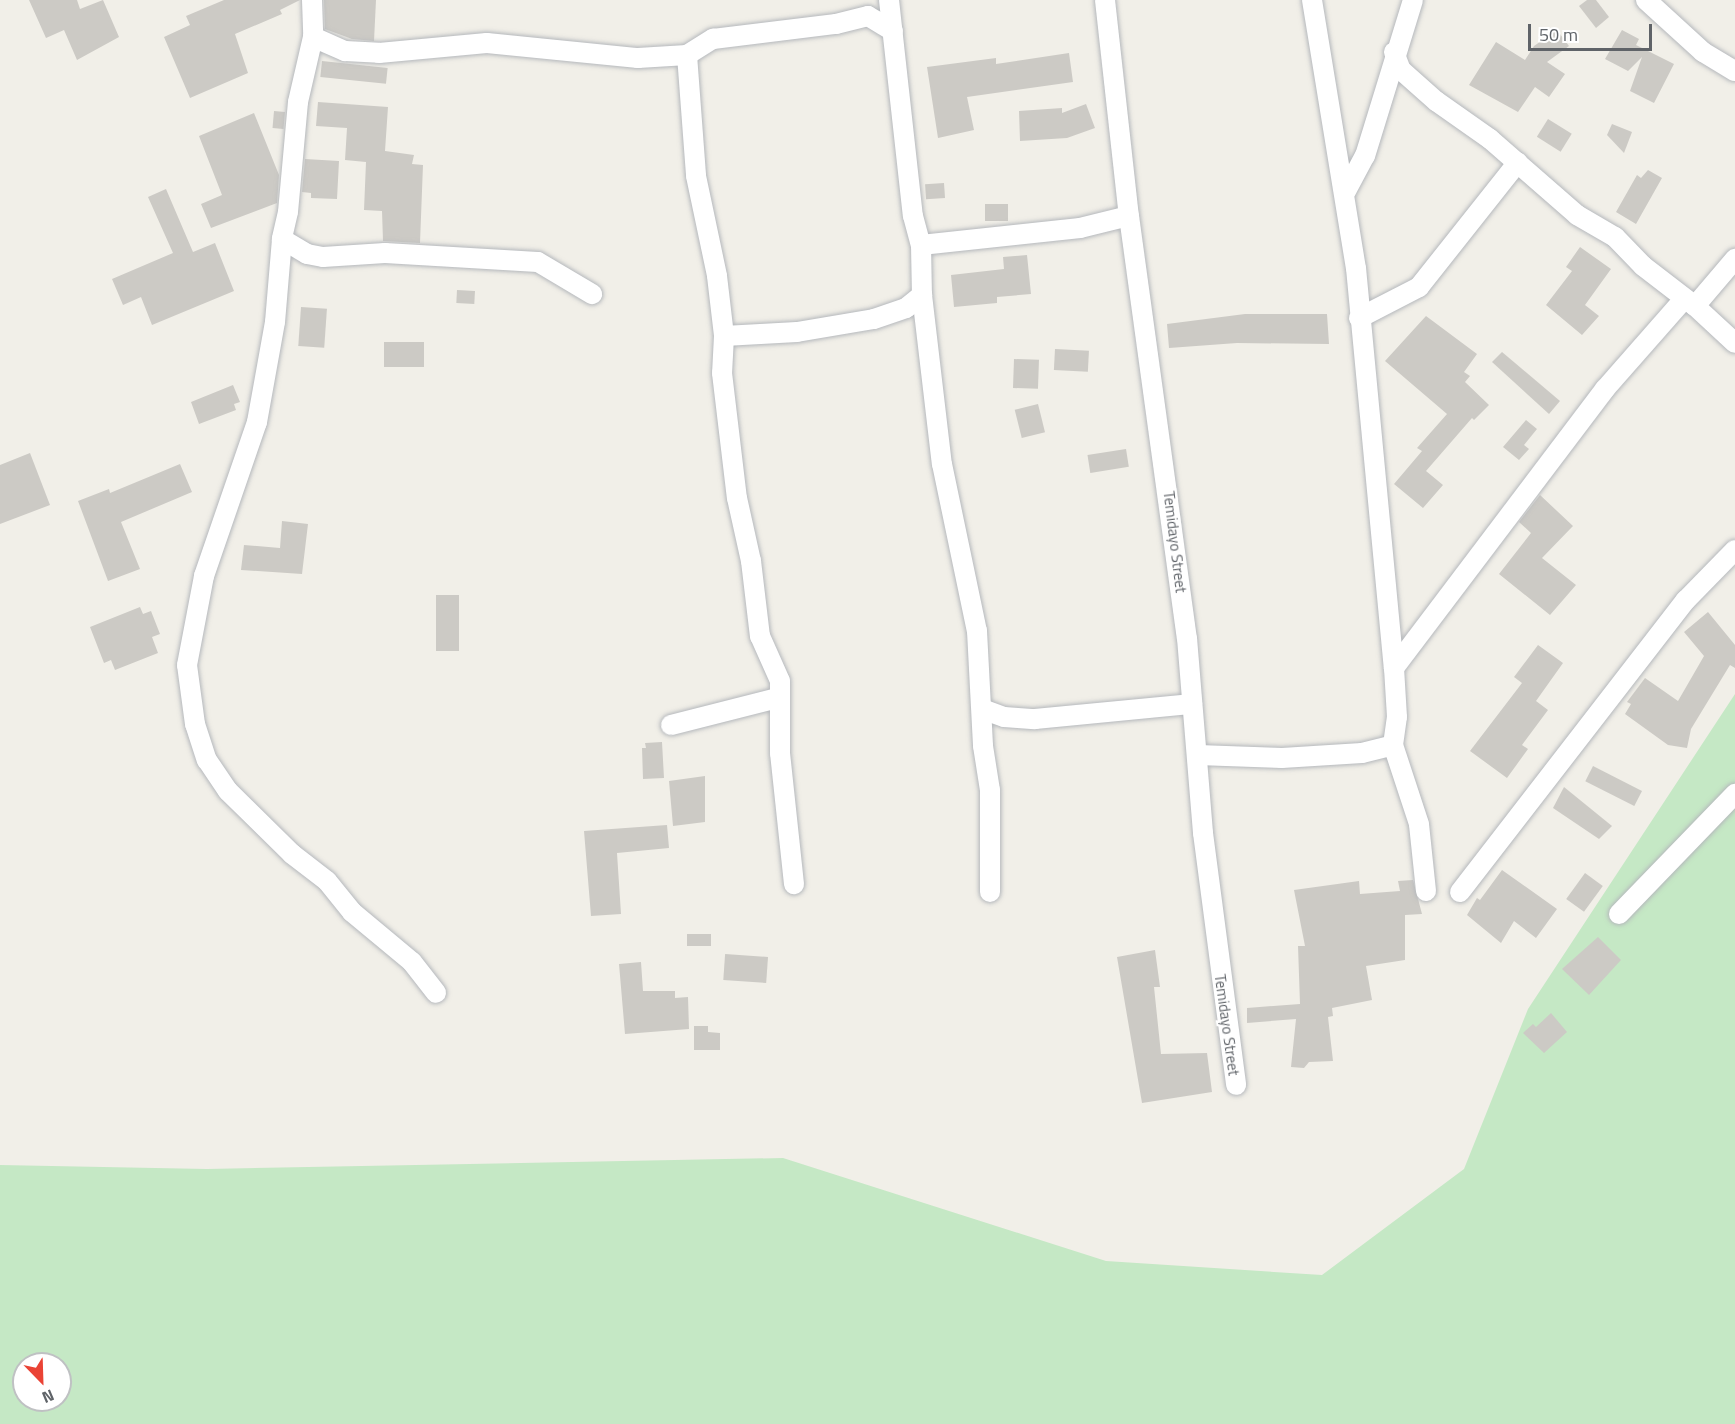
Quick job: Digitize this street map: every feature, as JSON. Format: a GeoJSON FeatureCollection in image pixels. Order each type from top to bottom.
{"type":"FeatureCollection","features":[{"type":"Feature","properties":{"kind":"street"},"geometry":{"type":"LineString","coordinates":[[312,0],[313,37],[298,102],[275,322],[257,423],[204,576],[187,665],[195,724],[207,760],[228,791],[292,854],[327,881],[352,912],[412,962],[436,993]]}},
{"type":"Feature","properties":{"kind":"street"},"geometry":{"type":"LineString","coordinates":[[889,0],[913,216],[921,245],[922,295],[951,519],[971,591],[990,790],[990,892]]}},
{"type":"Feature","properties":{"kind":"street","name":"Temidayo Street"},"geometry":{"type":"LineString","coordinates":[[1105,0],[1129,216],[1165,463],[1198,754],[1203,833],[1236,1085]]}},
{"type":"Feature","properties":{"kind":"street"},"geometry":{"type":"LineString","coordinates":[[1312,0],[1346,191],[1394,669],[1397,717],[1393,745],[1419,824],[1426,891]]}},
{"type":"Feature","properties":{"kind":"street"},"geometry":{"type":"LineString","coordinates":[[1346,191],[1365,156],[1394,52],[1404,35],[1413,0]]}},
{"type":"Feature","properties":{"kind":"street"},"geometry":{"type":"LineString","coordinates":[[1646,0],[1703,52],[1735,71]]}},
{"type":"Feature","properties":{"kind":"street"},"geometry":{"type":"LineString","coordinates":[[313,37],[345,51],[379,53],[487,42],[638,58],[687,55],[713,39],[836,24],[872,8],[893,31]]}},
{"type":"Feature","properties":{"kind":"street"},"geometry":{"type":"LineString","coordinates":[[1394,52],[1401,70],[1410,79],[1518,162],[1577,215],[1615,237],[1735,343]]}},
{"type":"Feature","properties":{"kind":"street"},"geometry":{"type":"LineString","coordinates":[[687,55],[696,176],[717,276],[724,336],[722,373],[736,498],[751,561],[760,636],[780,681],[778,698],[780,753],[794,884]]}},
{"type":"Feature","properties":{"kind":"street"},"geometry":{"type":"LineString","coordinates":[[1359,318],[1419,287],[1518,162]]}},
{"type":"Feature","properties":{"kind":"street"},"geometry":{"type":"LineString","coordinates":[[921,245],[1080,228],[1129,216]]}},
{"type":"Feature","properties":{"kind":"street"},"geometry":{"type":"LineString","coordinates":[[282,239],[306,254],[323,257],[385,253],[538,262],[592,294]]}},
{"type":"Feature","properties":{"kind":"street"},"geometry":{"type":"LineString","coordinates":[[1394,669],[1605,389],[1735,259]]}},
{"type":"Feature","properties":{"kind":"street"},"geometry":{"type":"LineString","coordinates":[[724,336],[797,332],[874,319],[906,308],[922,295]]}},
{"type":"Feature","properties":{"kind":"street"},"geometry":{"type":"LineString","coordinates":[[1460,892],[1686,600],[1735,550]]}},
{"type":"Feature","properties":{"kind":"street"},"geometry":{"type":"LineString","coordinates":[[671,725],[778,698]]}},
{"type":"Feature","properties":{"kind":"street"},"geometry":{"type":"LineString","coordinates":[[982,709],[1004,717],[1035,719],[1192,704]]}},
{"type":"Feature","properties":{"kind":"street"},"geometry":{"type":"LineString","coordinates":[[1198,754],[1282,758],[1362,753],[1393,745]]}},
{"type":"Feature","properties":{"kind":"street"},"geometry":{"type":"LineString","coordinates":[[1619,914],[1735,794]]}},
{"type":"Feature","properties":{"kind":"green space"},"geometry":{"type":"Polygon","coordinates":[[[1735,694],[1735,1424],[0,1424],[0,1165],[207,1169],[783,1158],[1106,1261],[1322,1275],[1464,1169],[1528,1009],[1735,694]]]}},
{"type":"Feature","properties":{"kind":"building"},"geometry":{"type":"Polygon","coordinates":[[[29,0],[77,0],[80,9],[103,0],[119,37],[77,60],[64,30],[46,38],[29,0]]]}},
{"type":"Feature","properties":{"kind":"building"},"geometry":{"type":"Polygon","coordinates":[[[224,0],[300,0],[280,10],[282,14],[235,34],[248,73],[190,98],[164,37],[190,25],[186,16],[224,0]]]}},
{"type":"Feature","properties":{"kind":"building"},"geometry":{"type":"Polygon","coordinates":[[[324,0],[376,0],[374,41],[352,39],[325,29],[324,0]]]}},
{"type":"Feature","properties":{"kind":"building"},"geometry":{"type":"Polygon","coordinates":[[[1587,0],[1596,0],[1609,17],[1596,28],[1579,6],[1587,0]]]}},
{"type":"Feature","properties":{"kind":"building"},"geometry":{"type":"Polygon","coordinates":[[[1557,30],[1569,46],[1547,62],[1565,74],[1549,97],[1535,87],[1518,112],[1469,85],[1496,42],[1525,60],[1534,46],[1557,30]]]}},
{"type":"Feature","properties":{"kind":"building"},"geometry":{"type":"Polygon","coordinates":[[[1622,30],[1639,39],[1636,45],[1674,64],[1654,103],[1630,91],[1642,57],[1628,71],[1605,59],[1622,30]]]}},
{"type":"Feature","properties":{"kind":"building"},"geometry":{"type":"Polygon","coordinates":[[[1069,53],[1073,82],[967,97],[974,130],[938,138],[927,67],[996,58],[996,64],[1069,53]]]}},
{"type":"Feature","properties":{"kind":"building"},"geometry":{"type":"Polygon","coordinates":[[[322,61],[388,68],[386,84],[320,77],[322,61]]]}},
{"type":"Feature","properties":{"kind":"building"},"geometry":{"type":"Polygon","coordinates":[[[318,102],[388,107],[385,151],[414,155],[412,164],[423,165],[420,243],[383,241],[382,211],[364,210],[366,162],[345,160],[347,128],[316,126],[318,102]]]}},
{"type":"Feature","properties":{"kind":"building"},"geometry":{"type":"Polygon","coordinates":[[[1086,104],[1095,128],[1067,138],[1020,141],[1019,111],[1062,108],[1062,113],[1086,104]]]}},
{"type":"Feature","properties":{"kind":"building"},"geometry":{"type":"Polygon","coordinates":[[[274,111],[285,112],[283,129],[273,128],[274,111]]]}},
{"type":"Feature","properties":{"kind":"building"},"geometry":{"type":"Polygon","coordinates":[[[254,113],[279,175],[277,203],[211,228],[201,204],[222,195],[199,136],[254,113]]]}},
{"type":"Feature","properties":{"kind":"building"},"geometry":{"type":"Polygon","coordinates":[[[1548,119],[1572,134],[1561,152],[1537,137],[1548,119]]]}},
{"type":"Feature","properties":{"kind":"building"},"geometry":{"type":"Polygon","coordinates":[[[1612,124],[1632,132],[1624,153],[1607,135],[1612,124]]]}},
{"type":"Feature","properties":{"kind":"building"},"geometry":{"type":"Polygon","coordinates":[[[305,159],[339,161],[337,199],[311,198],[311,193],[302,192],[305,159]]]}},
{"type":"Feature","properties":{"kind":"building"},"geometry":{"type":"Polygon","coordinates":[[[1648,170],[1662,178],[1636,224],[1616,212],[1637,175],[1641,178],[1648,170]]]}},
{"type":"Feature","properties":{"kind":"building"},"geometry":{"type":"Polygon","coordinates":[[[944,183],[945,198],[926,199],[925,184],[944,183]]]}},
{"type":"Feature","properties":{"kind":"building"},"geometry":{"type":"Polygon","coordinates":[[[166,189],[193,252],[215,243],[234,291],[152,325],[141,297],[123,305],[112,279],[173,253],[148,197],[166,189]]]}},
{"type":"Feature","properties":{"kind":"building"},"geometry":{"type":"Polygon","coordinates":[[[985,204],[1008,204],[1008,221],[985,221],[985,204]]]}},
{"type":"Feature","properties":{"kind":"building"},"geometry":{"type":"Polygon","coordinates":[[[1580,247],[1611,269],[1585,305],[1599,316],[1582,335],[1546,305],[1572,271],[1566,267],[1580,247]]]}},
{"type":"Feature","properties":{"kind":"building"},"geometry":{"type":"Polygon","coordinates":[[[1027,255],[1031,294],[997,297],[997,303],[954,307],[951,275],[1004,269],[1003,257],[1027,255]]]}},
{"type":"Feature","properties":{"kind":"building"},"geometry":{"type":"Polygon","coordinates":[[[457,290],[475,291],[474,304],[456,303],[457,290]]]}},
{"type":"Feature","properties":{"kind":"building"},"geometry":{"type":"Polygon","coordinates":[[[301,307],[327,309],[324,348],[298,346],[301,307]]]}},
{"type":"Feature","properties":{"kind":"building"},"geometry":{"type":"Polygon","coordinates":[[[1245,314],[1327,314],[1329,344],[1237,343],[1169,348],[1167,324],[1245,314]]]}},
{"type":"Feature","properties":{"kind":"building"},"geometry":{"type":"Polygon","coordinates":[[[1426,316],[1477,354],[1464,372],[1470,376],[1465,382],[1489,405],[1474,420],[1472,418],[1426,471],[1443,485],[1423,508],[1394,484],[1422,451],[1417,448],[1447,414],[1385,361],[1426,316]]]}},
{"type":"Feature","properties":{"kind":"building"},"geometry":{"type":"Polygon","coordinates":[[[384,342],[424,342],[424,367],[384,367],[384,342]]]}},
{"type":"Feature","properties":{"kind":"building"},"geometry":{"type":"Polygon","coordinates":[[[1055,349],[1089,351],[1088,372],[1054,370],[1055,349]]]}},
{"type":"Feature","properties":{"kind":"building"},"geometry":{"type":"Polygon","coordinates":[[[1502,352],[1560,401],[1549,414],[1492,362],[1502,352]]]}},
{"type":"Feature","properties":{"kind":"building"},"geometry":{"type":"Polygon","coordinates":[[[1014,359],[1039,360],[1038,389],[1013,388],[1014,359]]]}},
{"type":"Feature","properties":{"kind":"building"},"geometry":{"type":"Polygon","coordinates":[[[233,385],[240,402],[234,404],[236,410],[199,424],[191,402],[233,385]]]}},
{"type":"Feature","properties":{"kind":"building"},"geometry":{"type":"Polygon","coordinates":[[[1038,404],[1045,432],[1022,438],[1015,410],[1038,404]]]}},
{"type":"Feature","properties":{"kind":"building"},"geometry":{"type":"Polygon","coordinates":[[[1526,420],[1537,429],[1524,445],[1529,449],[1519,460],[1503,447],[1526,420]]]}},
{"type":"Feature","properties":{"kind":"building"},"geometry":{"type":"Polygon","coordinates":[[[1126,449],[1129,467],[1090,473],[1087,455],[1126,449]]]}},
{"type":"Feature","properties":{"kind":"building"},"geometry":{"type":"Polygon","coordinates":[[[30,453],[50,505],[0,524],[0,465],[30,453]]]}},
{"type":"Feature","properties":{"kind":"building"},"geometry":{"type":"Polygon","coordinates":[[[180,464],[192,492],[121,522],[140,569],[108,581],[78,501],[109,489],[110,493],[180,464]]]}},
{"type":"Feature","properties":{"kind":"building"},"geometry":{"type":"Polygon","coordinates":[[[1540,495],[1573,526],[1542,558],[1576,585],[1550,615],[1499,574],[1531,533],[1519,522],[1540,495]]]}},
{"type":"Feature","properties":{"kind":"building"},"geometry":{"type":"Polygon","coordinates":[[[282,521],[308,524],[302,574],[241,570],[244,545],[280,548],[282,521]]]}},
{"type":"Feature","properties":{"kind":"building"},"geometry":{"type":"Polygon","coordinates":[[[436,595],[459,595],[459,651],[436,651],[436,595]]]}},
{"type":"Feature","properties":{"kind":"building"},"geometry":{"type":"Polygon","coordinates":[[[140,607],[143,614],[151,611],[160,634],[152,637],[158,653],[115,670],[111,660],[104,663],[90,627],[140,607]]]}},
{"type":"Feature","properties":{"kind":"building"},"geometry":{"type":"Polygon","coordinates":[[[1708,612],[1735,645],[1735,668],[1730,665],[1691,729],[1687,748],[1668,745],[1625,714],[1631,704],[1627,702],[1645,678],[1678,701],[1704,656],[1684,632],[1708,612]]]}},
{"type":"Feature","properties":{"kind":"building"},"geometry":{"type":"Polygon","coordinates":[[[1538,645],[1563,663],[1536,701],[1548,710],[1522,745],[1528,749],[1507,778],[1470,751],[1522,683],[1514,677],[1538,645]]]}},
{"type":"Feature","properties":{"kind":"building"},"geometry":{"type":"Polygon","coordinates":[[[662,742],[664,778],[643,779],[642,748],[646,748],[645,743],[662,742]]]}},
{"type":"Feature","properties":{"kind":"building"},"geometry":{"type":"Polygon","coordinates":[[[1593,766],[1642,791],[1634,806],[1585,781],[1593,766]]]}},
{"type":"Feature","properties":{"kind":"building"},"geometry":{"type":"Polygon","coordinates":[[[705,776],[705,822],[673,826],[669,781],[705,776]]]}},
{"type":"Feature","properties":{"kind":"building"},"geometry":{"type":"Polygon","coordinates":[[[1564,787],[1612,826],[1599,839],[1553,808],[1564,787]]]}},
{"type":"Feature","properties":{"kind":"building"},"geometry":{"type":"Polygon","coordinates":[[[667,825],[669,848],[617,853],[621,914],[591,916],[584,831],[667,825]]]}},
{"type":"Feature","properties":{"kind":"building"},"geometry":{"type":"Polygon","coordinates":[[[1502,870],[1557,909],[1536,938],[1514,921],[1501,943],[1467,915],[1477,898],[1480,900],[1502,870]]]}},
{"type":"Feature","properties":{"kind":"building"},"geometry":{"type":"Polygon","coordinates":[[[1585,873],[1603,886],[1584,912],[1566,899],[1585,873]]]}},
{"type":"Feature","properties":{"kind":"building"},"geometry":{"type":"Polygon","coordinates":[[[1413,880],[1422,914],[1405,915],[1405,960],[1366,966],[1372,1000],[1332,1008],[1333,1016],[1328,1017],[1333,1061],[1309,1062],[1304,1068],[1291,1067],[1296,1019],[1247,1023],[1247,1008],[1300,1004],[1298,946],[1305,946],[1294,890],[1359,881],[1360,894],[1400,891],[1398,881],[1413,880]]]}},
{"type":"Feature","properties":{"kind":"building"},"geometry":{"type":"Polygon","coordinates":[[[687,934],[711,934],[711,946],[687,946],[687,934]]]}},
{"type":"Feature","properties":{"kind":"building"},"geometry":{"type":"Polygon","coordinates":[[[1598,937],[1621,960],[1589,995],[1562,969],[1598,937]]]}},
{"type":"Feature","properties":{"kind":"building"},"geometry":{"type":"Polygon","coordinates":[[[1155,950],[1160,987],[1154,987],[1161,1054],[1207,1053],[1212,1092],[1142,1103],[1117,957],[1155,950]]]}},
{"type":"Feature","properties":{"kind":"building"},"geometry":{"type":"Polygon","coordinates":[[[725,954],[768,957],[766,983],[723,980],[725,954]]]}},
{"type":"Feature","properties":{"kind":"building"},"geometry":{"type":"Polygon","coordinates":[[[641,962],[643,991],[675,991],[675,998],[688,997],[689,1029],[625,1034],[619,964],[641,962]]]}},
{"type":"Feature","properties":{"kind":"building"},"geometry":{"type":"Polygon","coordinates":[[[1551,1013],[1567,1032],[1544,1053],[1523,1033],[1533,1024],[1536,1027],[1551,1013]]]}},
{"type":"Feature","properties":{"kind":"building"},"geometry":{"type":"Polygon","coordinates":[[[694,1026],[708,1026],[708,1032],[720,1033],[720,1050],[694,1050],[694,1026]]]}}]}
